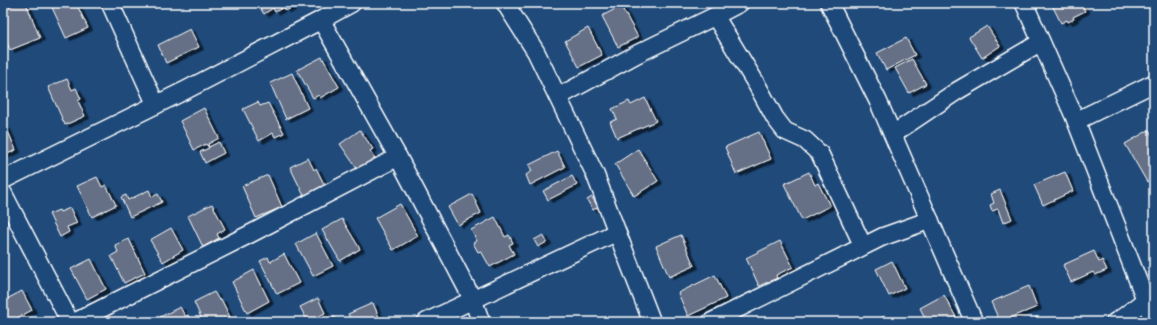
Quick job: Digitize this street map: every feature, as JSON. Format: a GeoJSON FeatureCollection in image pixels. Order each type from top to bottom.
{"type":"FeatureCollection","features":[{"type":"Feature","properties":{"kind":"street"},"geometry":{"type":"LineString","coordinates":[[110,3],[156,105]]}},
{"type":"Feature","properties":{"kind":"street"},"geometry":{"type":"LineString","coordinates":[[3,180],[156,105],[352,3]]}},
{"type":"Feature","properties":{"kind":"street"},"geometry":{"type":"LineString","coordinates":[[505,3],[536,52],[595,174],[652,322]]}},
{"type":"Feature","properties":{"kind":"street"},"geometry":{"type":"LineString","coordinates":[[558,97],[638,54],[740,3]]}},
{"type":"Feature","properties":{"kind":"street"},"geometry":{"type":"LineString","coordinates":[[829,3],[893,134],[974,322]]}},
{"type":"Feature","properties":{"kind":"street"},"geometry":{"type":"LineString","coordinates":[[1024,3],[1076,121],[1149,297],[1154,322]]}},
{"type":"Feature","properties":{"kind":"street"},"geometry":{"type":"LineString","coordinates":[[714,16],[758,86],[775,118],[786,131],[804,140],[820,154],[863,246]]}},
{"type":"Feature","properties":{"kind":"street"},"geometry":{"type":"LineString","coordinates":[[321,20],[398,157],[473,300],[482,322]]}},
{"type":"Feature","properties":{"kind":"street"},"geometry":{"type":"LineString","coordinates":[[893,134],[957,91],[1041,42]]}},
{"type":"Feature","properties":{"kind":"street"},"geometry":{"type":"LineString","coordinates":[[1076,121],[1154,83]]}},
{"type":"Feature","properties":{"kind":"street"},"geometry":{"type":"LineString","coordinates":[[75,322],[252,233],[398,157]]}},
{"type":"Feature","properties":{"kind":"street"},"geometry":{"type":"LineString","coordinates":[[3,193],[70,322]]}},
{"type":"Feature","properties":{"kind":"street"},"geometry":{"type":"LineString","coordinates":[[711,322],[882,237],[930,220]]}},
{"type":"Feature","properties":{"kind":"street"},"geometry":{"type":"LineString","coordinates":[[426,322],[617,232]]}},
{"type":"Feature","properties":{"kind":"street"},"geometry":{"type":"LineString","coordinates":[[1115,322],[1123,318],[1149,297]]}},
{"type":"Feature","properties":{"kind":"building"},"geometry":{"type":"Polygon","coordinates":[[[18,3],[26,3],[40,38],[10,50],[3,34],[3,9],[18,3]]]}},
{"type":"Feature","properties":{"kind":"building"},"geometry":{"type":"Polygon","coordinates":[[[50,3],[76,3],[88,28],[66,38],[50,3]]]}},
{"type":"Feature","properties":{"kind":"building"},"geometry":{"type":"Polygon","coordinates":[[[257,3],[299,3],[286,11],[284,7],[275,12],[273,8],[264,14],[257,3]]]}},
{"type":"Feature","properties":{"kind":"building"},"geometry":{"type":"Polygon","coordinates":[[[1051,3],[1081,3],[1085,11],[1073,17],[1074,19],[1068,22],[1067,20],[1061,23],[1051,3]]]}},
{"type":"Feature","properties":{"kind":"building"},"geometry":{"type":"Polygon","coordinates":[[[621,6],[638,37],[618,47],[602,16],[621,6]]]}},
{"type":"Feature","properties":{"kind":"building"},"geometry":{"type":"Polygon","coordinates":[[[987,26],[1000,46],[982,58],[969,37],[987,26]]]}},
{"type":"Feature","properties":{"kind":"building"},"geometry":{"type":"Polygon","coordinates":[[[588,28],[602,55],[579,67],[565,41],[588,28]]]}},
{"type":"Feature","properties":{"kind":"building"},"geometry":{"type":"Polygon","coordinates":[[[190,29],[199,47],[166,63],[158,45],[190,29]]]}},
{"type":"Feature","properties":{"kind":"building"},"geometry":{"type":"Polygon","coordinates":[[[906,38],[915,55],[886,70],[877,53],[906,38]]]}},
{"type":"Feature","properties":{"kind":"building"},"geometry":{"type":"Polygon","coordinates":[[[322,57],[339,87],[320,98],[319,95],[313,98],[297,70],[322,57]]]}},
{"type":"Feature","properties":{"kind":"building"},"geometry":{"type":"Polygon","coordinates":[[[912,59],[926,84],[909,93],[895,68],[912,59]]]}},
{"type":"Feature","properties":{"kind":"building"},"geometry":{"type":"Polygon","coordinates":[[[292,73],[308,108],[286,119],[270,83],[292,73]]]}},
{"type":"Feature","properties":{"kind":"building"},"geometry":{"type":"Polygon","coordinates":[[[67,79],[72,90],[76,88],[81,99],[78,101],[85,116],[65,125],[48,87],[67,79]]]}},
{"type":"Feature","properties":{"kind":"building"},"geometry":{"type":"Polygon","coordinates":[[[645,98],[656,121],[617,138],[610,122],[617,119],[612,109],[629,101],[631,105],[645,98]]]}},
{"type":"Feature","properties":{"kind":"building"},"geometry":{"type":"Polygon","coordinates":[[[258,102],[260,106],[268,103],[284,133],[275,137],[273,133],[259,141],[243,109],[258,102]]]}},
{"type":"Feature","properties":{"kind":"building"},"geometry":{"type":"Polygon","coordinates":[[[204,108],[219,138],[208,144],[209,147],[219,142],[224,153],[205,163],[200,152],[209,148],[206,144],[194,150],[180,121],[204,108]]]}},
{"type":"Feature","properties":{"kind":"building"},"geometry":{"type":"Polygon","coordinates":[[[6,127],[16,150],[3,156],[3,128],[6,127]]]}},
{"type":"Feature","properties":{"kind":"building"},"geometry":{"type":"Polygon","coordinates":[[[360,130],[373,149],[370,151],[375,158],[358,170],[340,144],[360,130]]]}},
{"type":"Feature","properties":{"kind":"building"},"geometry":{"type":"Polygon","coordinates":[[[1149,130],[1154,139],[1154,178],[1147,182],[1125,144],[1149,130]]]}},
{"type":"Feature","properties":{"kind":"building"},"geometry":{"type":"Polygon","coordinates":[[[759,132],[771,159],[736,174],[725,147],[759,132]]]}},
{"type":"Feature","properties":{"kind":"building"},"geometry":{"type":"Polygon","coordinates":[[[638,149],[658,181],[634,196],[615,164],[638,149]]]}},
{"type":"Feature","properties":{"kind":"building"},"geometry":{"type":"Polygon","coordinates":[[[557,151],[565,167],[530,185],[526,175],[532,171],[529,165],[557,151]]]}},
{"type":"Feature","properties":{"kind":"building"},"geometry":{"type":"Polygon","coordinates":[[[308,158],[314,170],[316,168],[326,188],[305,198],[290,167],[308,158]]]}},
{"type":"Feature","properties":{"kind":"building"},"geometry":{"type":"Polygon","coordinates":[[[809,172],[815,185],[818,183],[830,206],[802,220],[784,184],[809,172]]]}},
{"type":"Feature","properties":{"kind":"building"},"geometry":{"type":"Polygon","coordinates":[[[1065,172],[1073,191],[1043,205],[1034,185],[1065,172]]]}},
{"type":"Feature","properties":{"kind":"building"},"geometry":{"type":"Polygon","coordinates":[[[268,175],[282,207],[256,218],[242,186],[268,175]]]}},
{"type":"Feature","properties":{"kind":"building"},"geometry":{"type":"Polygon","coordinates":[[[572,176],[577,185],[548,200],[543,191],[572,176]]]}},
{"type":"Feature","properties":{"kind":"building"},"geometry":{"type":"Polygon","coordinates":[[[97,177],[102,187],[106,185],[116,205],[92,217],[77,186],[97,177]]]}},
{"type":"Feature","properties":{"kind":"building"},"geometry":{"type":"Polygon","coordinates":[[[149,190],[152,197],[158,194],[162,202],[130,217],[121,197],[126,195],[128,200],[149,190]]]}},
{"type":"Feature","properties":{"kind":"building"},"geometry":{"type":"Polygon","coordinates":[[[1000,190],[1012,219],[1003,223],[998,209],[992,211],[990,205],[994,203],[991,194],[1000,190]]]}},
{"type":"Feature","properties":{"kind":"building"},"geometry":{"type":"Polygon","coordinates":[[[472,194],[481,213],[458,225],[448,207],[472,194]]]}},
{"type":"Feature","properties":{"kind":"building"},"geometry":{"type":"Polygon","coordinates":[[[592,197],[598,207],[593,210],[587,200],[592,197]]]}},
{"type":"Feature","properties":{"kind":"building"},"geometry":{"type":"Polygon","coordinates":[[[212,204],[225,229],[217,234],[219,238],[203,247],[188,216],[212,204]]]}},
{"type":"Feature","properties":{"kind":"building"},"geometry":{"type":"Polygon","coordinates":[[[400,204],[418,236],[393,250],[375,218],[400,204]]]}},
{"type":"Feature","properties":{"kind":"building"},"geometry":{"type":"Polygon","coordinates":[[[70,208],[77,223],[67,227],[69,232],[60,237],[49,214],[70,208]]]}},
{"type":"Feature","properties":{"kind":"building"},"geometry":{"type":"Polygon","coordinates":[[[495,217],[505,237],[509,235],[513,243],[509,245],[514,254],[490,267],[481,251],[478,252],[473,243],[477,241],[471,230],[495,217]]]}},
{"type":"Feature","properties":{"kind":"building"},"geometry":{"type":"Polygon","coordinates":[[[342,219],[360,249],[340,261],[322,230],[342,219]]]}},
{"type":"Feature","properties":{"kind":"building"},"geometry":{"type":"Polygon","coordinates":[[[171,228],[183,250],[163,262],[150,240],[171,228]]]}},
{"type":"Feature","properties":{"kind":"building"},"geometry":{"type":"Polygon","coordinates":[[[316,233],[333,266],[313,276],[296,244],[316,233]]]}},
{"type":"Feature","properties":{"kind":"building"},"geometry":{"type":"Polygon","coordinates":[[[543,235],[547,242],[538,247],[534,240],[543,235]]]}},
{"type":"Feature","properties":{"kind":"building"},"geometry":{"type":"Polygon","coordinates":[[[681,235],[694,266],[669,277],[656,246],[681,235]]]}},
{"type":"Feature","properties":{"kind":"building"},"geometry":{"type":"Polygon","coordinates":[[[129,239],[145,273],[124,283],[111,256],[118,252],[115,245],[129,239]]]}},
{"type":"Feature","properties":{"kind":"building"},"geometry":{"type":"Polygon","coordinates":[[[780,241],[793,267],[776,275],[777,278],[759,286],[746,258],[780,241]]]}},
{"type":"Feature","properties":{"kind":"building"},"geometry":{"type":"Polygon","coordinates":[[[1094,251],[1099,262],[1102,260],[1107,270],[1095,275],[1093,272],[1071,282],[1063,265],[1094,251]]]}},
{"type":"Feature","properties":{"kind":"building"},"geometry":{"type":"Polygon","coordinates":[[[284,254],[299,283],[277,294],[260,261],[268,257],[270,262],[284,254]]]}},
{"type":"Feature","properties":{"kind":"building"},"geometry":{"type":"Polygon","coordinates":[[[91,259],[106,289],[87,299],[71,269],[91,259]]]}},
{"type":"Feature","properties":{"kind":"building"},"geometry":{"type":"Polygon","coordinates":[[[892,261],[905,288],[889,296],[876,269],[892,261]]]}},
{"type":"Feature","properties":{"kind":"building"},"geometry":{"type":"Polygon","coordinates":[[[254,270],[269,301],[247,313],[232,282],[254,270]]]}},
{"type":"Feature","properties":{"kind":"building"},"geometry":{"type":"Polygon","coordinates":[[[715,275],[726,298],[688,316],[678,293],[715,275]]]}},
{"type":"Feature","properties":{"kind":"building"},"geometry":{"type":"Polygon","coordinates":[[[1029,286],[1037,307],[1000,322],[991,302],[1029,286]]]}},
{"type":"Feature","properties":{"kind":"building"},"geometry":{"type":"Polygon","coordinates":[[[22,291],[32,310],[10,322],[3,322],[3,301],[22,291]]]}},
{"type":"Feature","properties":{"kind":"building"},"geometry":{"type":"Polygon","coordinates":[[[214,292],[219,300],[221,299],[232,321],[203,322],[194,302],[214,292]]]}},
{"type":"Feature","properties":{"kind":"building"},"geometry":{"type":"Polygon","coordinates":[[[944,295],[957,319],[951,322],[927,322],[920,308],[944,295]]]}},
{"type":"Feature","properties":{"kind":"building"},"geometry":{"type":"Polygon","coordinates":[[[318,298],[325,313],[308,322],[300,307],[318,298]]]}},
{"type":"Feature","properties":{"kind":"building"},"geometry":{"type":"Polygon","coordinates":[[[373,303],[381,322],[352,322],[348,314],[373,303]]]}},
{"type":"Feature","properties":{"kind":"building"},"geometry":{"type":"Polygon","coordinates":[[[180,307],[185,316],[188,315],[191,322],[163,322],[160,317],[180,307]]]}},
{"type":"Feature","properties":{"kind":"building"},"geometry":{"type":"Polygon","coordinates":[[[885,316],[888,322],[872,322],[885,316]]]}},
{"type":"Feature","properties":{"kind":"building"},"geometry":{"type":"Polygon","coordinates":[[[335,317],[337,322],[324,322],[335,317]]]}},
{"type":"Feature","properties":{"kind":"building"},"geometry":{"type":"Polygon","coordinates":[[[1037,317],[1039,322],[1028,322],[1037,317]]]}}]}
